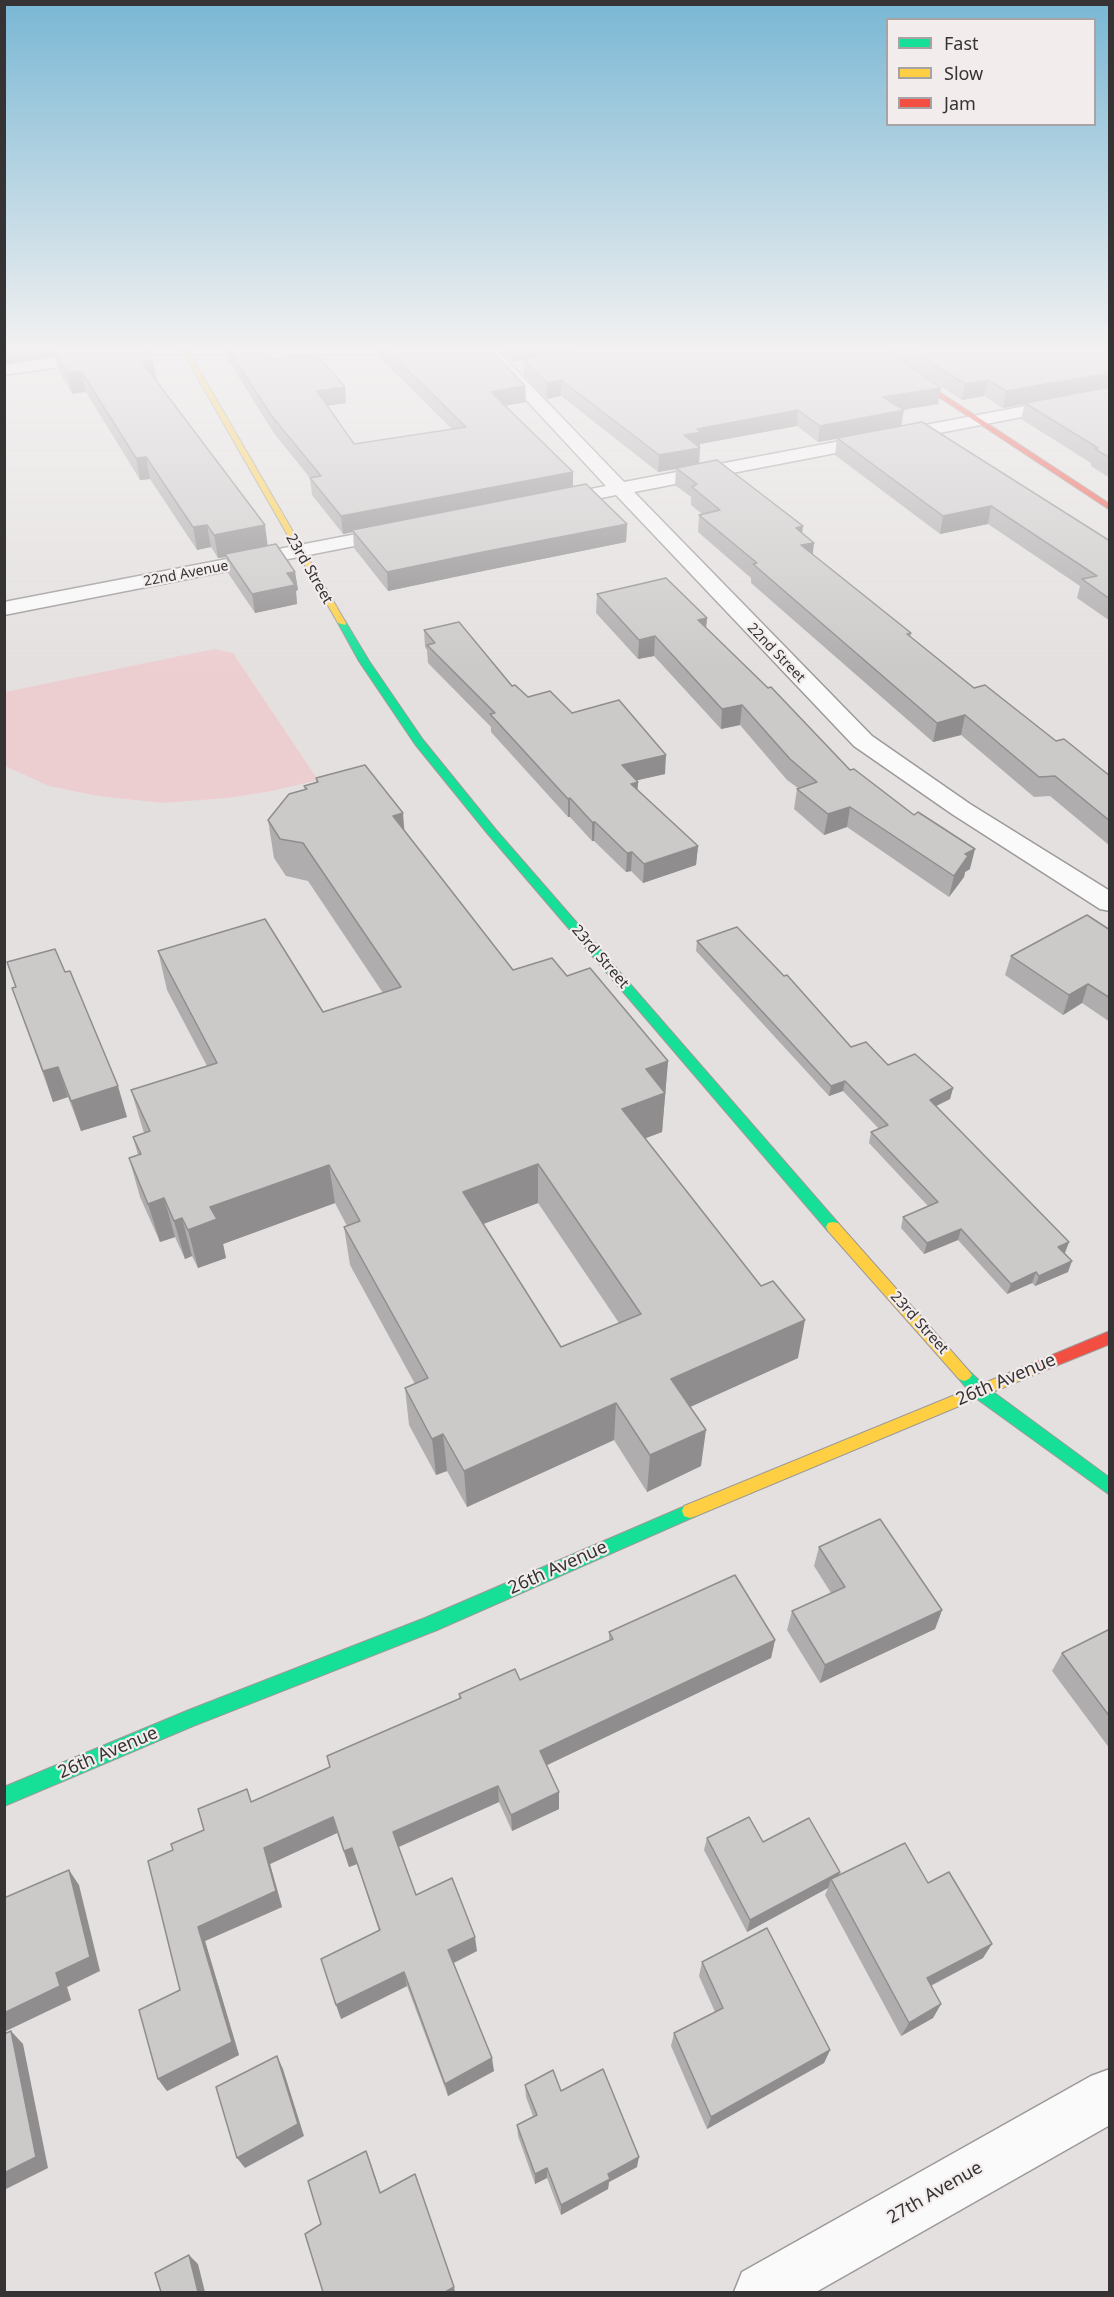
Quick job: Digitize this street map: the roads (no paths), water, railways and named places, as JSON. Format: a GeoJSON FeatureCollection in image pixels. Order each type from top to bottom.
{"type":"FeatureCollection","features":[{"type":"Feature","properties":{"kind":"street","name":"23rd Street"},"geometry":{"type":"LineString","coordinates":[[245,456],[364,661],[426,751],[500,841],[979,1392],[1110,1488]]}},
{"type":"Feature","properties":{"kind":"street","name":"22nd Street"},"geometry":{"type":"LineString","coordinates":[[593,456],[782,659],[864,741],[961,809],[1110,903]]}},
{"type":"Feature","properties":{"kind":"street"},"geometry":{"type":"LineString","coordinates":[[529,506],[790,456]]}},
{"type":"Feature","properties":{"kind":"street"},"geometry":{"type":"LineString","coordinates":[[1031,456],[1110,508]]}},
{"type":"Feature","properties":{"kind":"street","name":"22nd Avenue"},"geometry":{"type":"LineString","coordinates":[[4,609],[414,529]]}},
{"type":"Feature","properties":{"kind":"street","name":"26th Avenue"},"geometry":{"type":"LineString","coordinates":[[4,1797],[189,1719],[431,1624],[661,1523],[1110,1337]]}},
{"type":"Feature","properties":{"kind":"street","name":"27th Avenue"},"geometry":{"type":"LineString","coordinates":[[762,2292],[1110,2095]]}}]}
